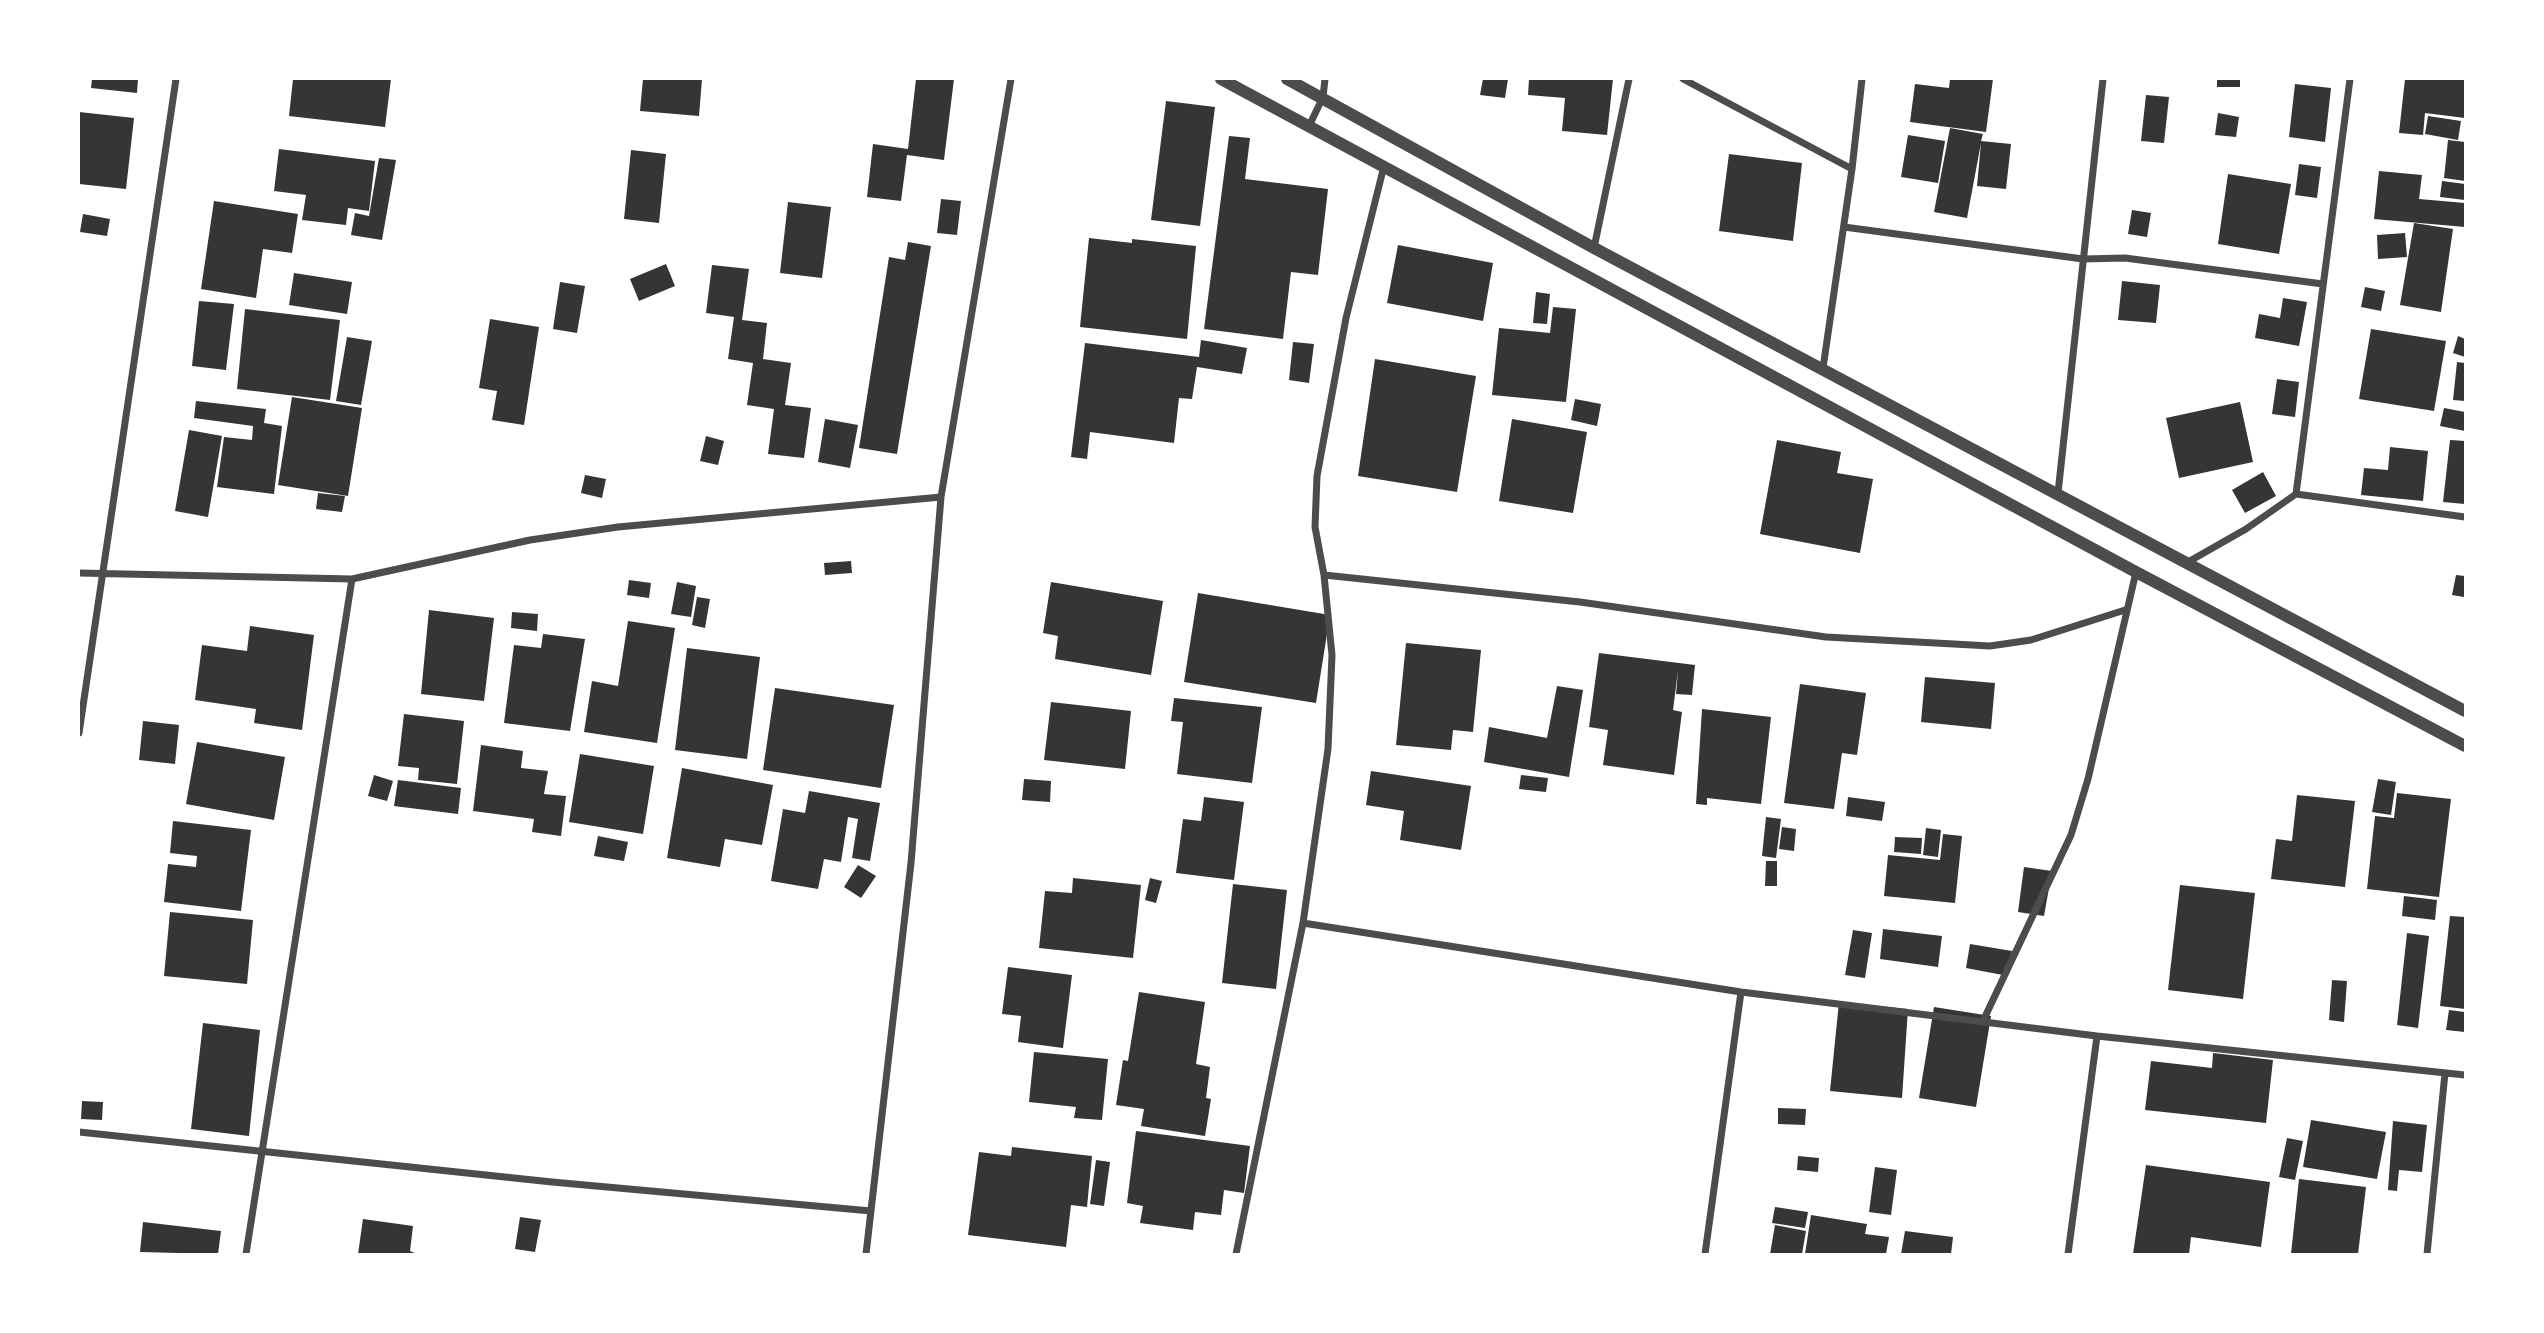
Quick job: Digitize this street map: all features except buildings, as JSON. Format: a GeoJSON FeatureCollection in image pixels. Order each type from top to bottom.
{"type":"FeatureCollection","features":[{"type":"Feature","properties":{"kind":"street"},"geometry":{"type":"LineString","coordinates":[[79,733],[176,79]]}},
{"type":"Feature","properties":{"kind":"street"},"geometry":{"type":"LineString","coordinates":[[866,1254],[911,863],[941,497],[1011,79]]}},
{"type":"Feature","properties":{"kind":"street"},"geometry":{"type":"LineString","coordinates":[[1221,79],[1310,124],[2136,572],[2465,746]]}},
{"type":"Feature","properties":{"kind":"street"},"geometry":{"type":"LineString","coordinates":[[1287,79],[1594,248],[2465,711]]}},
{"type":"Feature","properties":{"kind":"street"},"geometry":{"type":"LineString","coordinates":[[1310,124],[1323,97],[1325,79]]}},
{"type":"Feature","properties":{"kind":"street"},"geometry":{"type":"LineString","coordinates":[[1594,248],[1629,79]]}},
{"type":"Feature","properties":{"kind":"street"},"geometry":{"type":"LineString","coordinates":[[1683,79],[1852,169]]}},
{"type":"Feature","properties":{"kind":"street"},"geometry":{"type":"LineString","coordinates":[[1823,368],[1852,169],[1862,79]]}},
{"type":"Feature","properties":{"kind":"street"},"geometry":{"type":"LineString","coordinates":[[2058,493],[2103,79]]}},
{"type":"Feature","properties":{"kind":"street"},"geometry":{"type":"LineString","coordinates":[[2296,494],[2350,79]]}},
{"type":"Feature","properties":{"kind":"street"},"geometry":{"type":"LineString","coordinates":[[1236,1254],[1303,923],[1328,749],[1332,655],[1324,575],[1315,527],[1317,476],[1346,318],[1384,166]]}},
{"type":"Feature","properties":{"kind":"street"},"geometry":{"type":"LineString","coordinates":[[1844,226],[2082,259],[2125,258],[2323,284]]}},
{"type":"Feature","properties":{"kind":"street"},"geometry":{"type":"LineString","coordinates":[[2188,562],[2246,528],[2296,494],[2465,517]]}},
{"type":"Feature","properties":{"kind":"street"},"geometry":{"type":"LineString","coordinates":[[79,573],[102,576],[352,579],[530,540],[618,527],[941,497]]}},
{"type":"Feature","properties":{"kind":"street"},"geometry":{"type":"LineString","coordinates":[[1983,1021],[2071,835],[2088,779],[2125,610],[2136,572]]}},
{"type":"Feature","properties":{"kind":"street"},"geometry":{"type":"LineString","coordinates":[[1324,575],[1580,603],[1826,637],[1990,646],[2031,640],[2125,610]]}},
{"type":"Feature","properties":{"kind":"street"},"geometry":{"type":"LineString","coordinates":[[246,1254],[352,579]]}},
{"type":"Feature","properties":{"kind":"street"},"geometry":{"type":"LineString","coordinates":[[1303,923],[1741,992],[2097,1036],[2465,1075]]}},
{"type":"Feature","properties":{"kind":"street"},"geometry":{"type":"LineString","coordinates":[[1705,1254],[1741,992]]}},
{"type":"Feature","properties":{"kind":"street"},"geometry":{"type":"LineString","coordinates":[[2068,1254],[2097,1036]]}},
{"type":"Feature","properties":{"kind":"street"},"geometry":{"type":"LineString","coordinates":[[2427,1254],[2445,1073]]}},
{"type":"Feature","properties":{"kind":"street"},"geometry":{"type":"LineString","coordinates":[[79,1132],[871,1211]]}}]}
